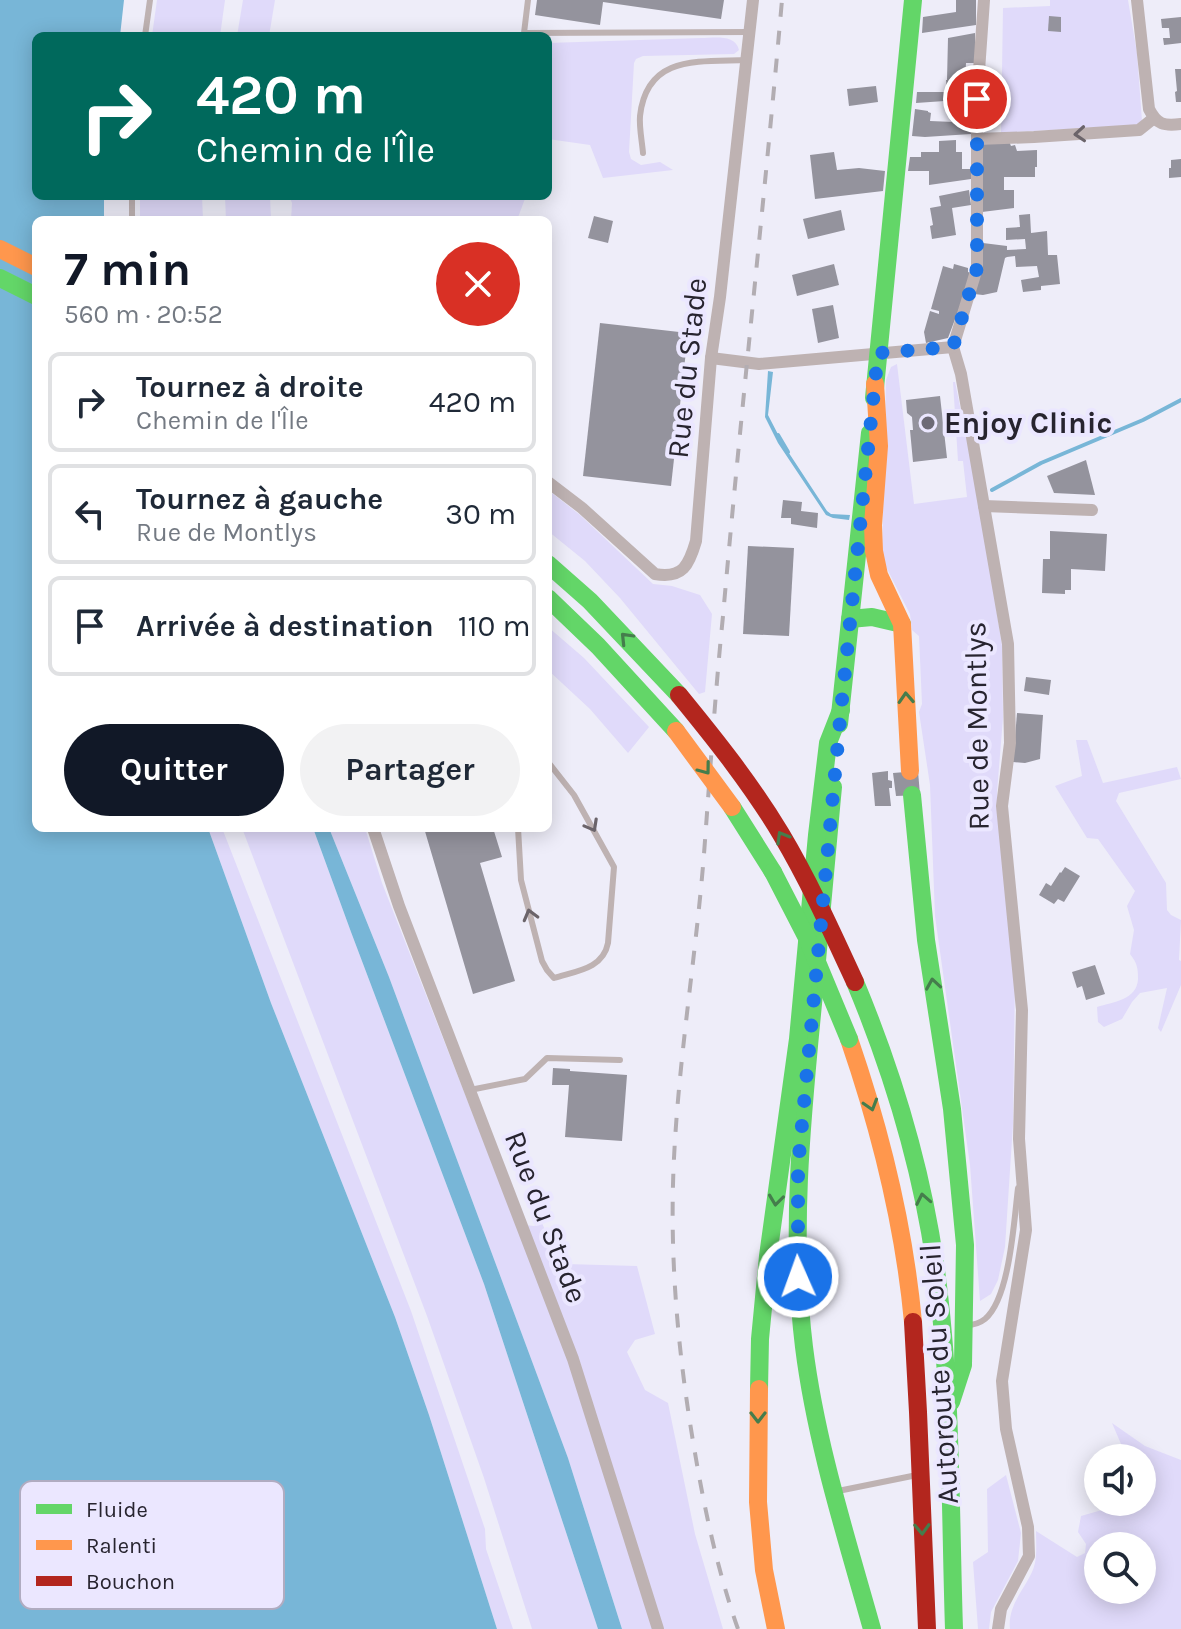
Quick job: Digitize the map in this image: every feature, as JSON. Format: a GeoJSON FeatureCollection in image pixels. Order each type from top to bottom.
{"type":"FeatureCollection","features":[{"type":"Feature","properties":{"kind":"main road"},"geometry":{"type":"LineString","coordinates":[[872,1629],[815,1420],[804,1346],[797,1255],[798,1167],[913,0]]}},
{"type":"Feature","properties":{"kind":"main road"},"geometry":{"type":"LineString","coordinates":[[0,249],[32,265]]}},
{"type":"Feature","properties":{"kind":"main road"},"geometry":{"type":"LineString","coordinates":[[0,278],[32,294]]}},
{"type":"Feature","properties":{"kind":"main road"},"geometry":{"type":"LineString","coordinates":[[875,384],[879,446],[874,551],[879,575],[902,624],[910,771]]}},
{"type":"Feature","properties":{"kind":"main road","name":"Autoroute du Soleil"},"geometry":{"type":"LineString","coordinates":[[552,568],[590,601],[679,695],[768,813],[837,940],[884,1055],[917,1169],[939,1295],[947,1415],[954,1629]]}},
{"type":"Feature","properties":{"kind":"main road","name":"Autoroute du Soleil"},"geometry":{"type":"LineString","coordinates":[[552,602],[625,673],[676,731],[732,807],[773,872],[807,938],[849,1039],[890,1173],[908,1279],[914,1340],[927,1629]]}},
{"type":"Feature","properties":{"kind":"main road"},"geometry":{"type":"LineString","coordinates":[[850,619],[872,617],[902,624]]}},
{"type":"Feature","properties":{"kind":"main road"},"geometry":{"type":"LineString","coordinates":[[776,1629],[764,1570],[758,1502],[760,1339],[768,1256],[798,1039],[828,743],[841,710]]}},
{"type":"Feature","properties":{"kind":"main road"},"geometry":{"type":"LineString","coordinates":[[912,795],[926,940],[952,1109],[965,1245],[963,1365],[947,1415]]}},
{"type":"Feature","properties":{"kind":"street","name":"Rue du Stade"},"geometry":{"type":"LineString","coordinates":[[552,485],[655,574],[676,575],[686,566],[696,541],[711,358],[753,0]]}},
{"type":"Feature","properties":{"kind":"street"},"geometry":{"type":"LineString","coordinates":[[711,358],[759,364],[953,347],[977,268],[977,99],[984,0]]}},
{"type":"Feature","properties":{"kind":"street"},"geometry":{"type":"LineString","coordinates":[[1137,0],[1149,109],[1154,118],[1166,126],[1181,124]]}},
{"type":"Feature","properties":{"kind":"street"},"geometry":{"type":"LineString","coordinates":[[977,139],[1139,130],[1154,118]]}},
{"type":"Feature","properties":{"kind":"street","name":"Rue de Montlys"},"geometry":{"type":"LineString","coordinates":[[953,347],[961,374],[1008,644],[1010,743],[1002,806],[1022,1010],[1020,1171],[1026,1230],[1002,1381],[1006,1429],[1028,1527],[1029,1556],[1001,1609],[998,1629]]}},
{"type":"Feature","properties":{"kind":"street"},"geometry":{"type":"LineString","coordinates":[[984,506],[1092,510]]}},
{"type":"Feature","properties":{"kind":"street","name":"Rue du Stade"},"geometry":{"type":"LineString","coordinates":[[374,832],[399,906],[573,1359],[658,1629]]}},
{"type":"Feature","properties":{"kind":"lane"},"geometry":{"type":"LineString","coordinates":[[146,32],[150,0]]}},
{"type":"Feature","properties":{"kind":"lane"},"geometry":{"type":"LineString","coordinates":[[524,32],[528,0]]}},
{"type":"Feature","properties":{"kind":"lane"},"geometry":{"type":"LineString","coordinates":[[552,33],[750,32]]}},
{"type":"Feature","properties":{"kind":"lane"},"geometry":{"type":"LineString","coordinates":[[643,153],[640,117],[646,90],[657,76],[682,63],[747,60]]}},
{"type":"Feature","properties":{"kind":"lane"},"geometry":{"type":"LineString","coordinates":[[518,832],[521,880],[547,970],[554,978],[598,963],[608,943],[614,867],[574,795],[552,767]]}},
{"type":"Feature","properties":{"kind":"lane"},"geometry":{"type":"LineString","coordinates":[[470,1090],[525,1079],[547,1058],[620,1060]]}},
{"type":"Feature","properties":{"kind":"lane"},"geometry":{"type":"LineString","coordinates":[[964,1326],[985,1319],[1003,1288],[1020,1171]]}},
{"type":"Feature","properties":{"kind":"lane"},"geometry":{"type":"LineString","coordinates":[[833,1492],[921,1474]]}},
{"type":"Feature","properties":{"kind":"shaded area"},"geometry":{"type":"Polygon","coordinates":[[[157,0],[225,0],[221,32],[153,32],[157,0]]]}},
{"type":"Feature","properties":{"kind":"shaded area"},"geometry":{"type":"Polygon","coordinates":[[[243,0],[275,0],[270,32],[238,32],[243,0]]]}},
{"type":"Feature","properties":{"kind":"shaded area"},"geometry":{"type":"Polygon","coordinates":[[[1050,0],[1128,0],[1137,53],[1142,121],[1136,125],[1001,133],[1003,8],[1050,6],[1050,0]]]}},
{"type":"Feature","properties":{"kind":"shaded area"},"geometry":{"type":"Polygon","coordinates":[[[718,38],[733,41],[739,50],[734,54],[643,56],[636,59],[631,159],[641,165],[660,162],[673,170],[603,178],[590,145],[552,140],[552,43],[718,38]]]}},
{"type":"Feature","properties":{"kind":"shaded area"},"geometry":{"type":"Polygon","coordinates":[[[140,200],[202,200],[203,216],[140,216],[140,200]]]}},
{"type":"Feature","properties":{"kind":"shaded area"},"geometry":{"type":"Polygon","coordinates":[[[225,200],[270,200],[271,216],[226,216],[225,200]]]}},
{"type":"Feature","properties":{"kind":"shaded area"},"geometry":{"type":"Polygon","coordinates":[[[291,200],[524,200],[518,216],[291,216],[291,200]]]}},
{"type":"Feature","properties":{"kind":"shaded area"},"geometry":{"type":"Polygon","coordinates":[[[897,364],[914,504],[967,497],[963,461],[958,461],[955,382],[980,503],[1002,646],[1003,718],[997,792],[1015,977],[1013,1124],[1005,1247],[998,1280],[991,1294],[980,1301],[970,1165],[935,916],[930,785],[919,712],[922,704],[919,636],[912,630],[910,614],[882,559],[886,380],[891,367],[897,364]]]}},
{"type":"Feature","properties":{"kind":"shaded area"},"geometry":{"type":"Polygon","coordinates":[[[552,493],[580,515],[653,584],[700,595],[712,614],[705,692],[699,694],[620,598],[585,561],[552,534],[552,493]]]}},
{"type":"Feature","properties":{"kind":"shaded area"},"geometry":{"type":"Polygon","coordinates":[[[552,630],[584,658],[649,727],[628,753],[590,709],[552,674],[552,630]]]}},
{"type":"Feature","properties":{"kind":"shaded area"},"geometry":{"type":"Polygon","coordinates":[[[1076,740],[1087,740],[1103,783],[1177,767],[1181,779],[1119,793],[1116,801],[1166,883],[1167,910],[1181,920],[1181,985],[1161,1032],[1158,1028],[1167,988],[1140,993],[1122,1019],[1104,1027],[1098,1022],[1097,1007],[1129,996],[1137,986],[1136,963],[1130,954],[1134,930],[1127,906],[1135,891],[1098,839],[1087,838],[1055,786],[1082,776],[1076,740]]]}},
{"type":"Feature","properties":{"kind":"shaded area"},"geometry":{"type":"Polygon","coordinates":[[[209,832],[224,832],[411,1311],[485,1529],[486,1549],[513,1629],[497,1629],[395,1317],[271,1003],[209,832]]]}},
{"type":"Feature","properties":{"kind":"shaded area"},"geometry":{"type":"Polygon","coordinates":[[[244,832],[314,832],[484,1284],[598,1629],[532,1629],[484,1478],[427,1316],[244,832]]]}},
{"type":"Feature","properties":{"kind":"shaded area"},"geometry":{"type":"Polygon","coordinates":[[[331,832],[366,832],[382,883],[516,1224],[534,1226],[542,1223],[558,1260],[566,1264],[637,1266],[655,1334],[635,1340],[627,1352],[645,1390],[668,1403],[695,1534],[723,1629],[622,1629],[568,1458],[389,977],[331,832]]]}},
{"type":"Feature","properties":{"kind":"shaded area"},"geometry":{"type":"Polygon","coordinates":[[[1112,1423],[1142,1444],[1121,1444],[1112,1423]]]}},
{"type":"Feature","properties":{"kind":"shaded area"},"geometry":{"type":"Polygon","coordinates":[[[1156,1450],[1181,1460],[1181,1629],[1010,1629],[1015,1602],[1035,1563],[1036,1531],[1077,1557],[1084,1554],[1084,1604],[1156,1604],[1156,1532],[1084,1532],[1084,1541],[1078,1532],[1081,1516],[1156,1516],[1156,1450]]]}},
{"type":"Feature","properties":{"kind":"shaded area"},"geometry":{"type":"Polygon","coordinates":[[[1006,1475],[1021,1533],[1018,1561],[991,1612],[989,1629],[978,1629],[973,1562],[988,1552],[987,1489],[1006,1475]]]}},
{"type":"Feature","properties":{"kind":"water"},"geometry":{"type":"Polygon","coordinates":[[[0,0],[124,0],[120,32],[32,32],[32,200],[104,200],[104,216],[32,216],[32,832],[209,832],[271,1003],[395,1317],[497,1629],[0,1629],[0,0]]]}},
{"type":"Feature","properties":{"kind":"water"},"geometry":{"type":"Polygon","coordinates":[[[768,371],[773,372],[768,415],[783,444],[827,511],[850,515],[849,520],[826,515],[778,443],[765,417],[768,371]]]}},
{"type":"Feature","properties":{"kind":"water"},"geometry":{"type":"Polygon","coordinates":[[[314,832],[331,832],[389,977],[568,1458],[622,1629],[598,1629],[484,1284],[314,832]]]}},
{"type":"Feature","properties":{"kind":"building"},"geometry":{"type":"Polygon","coordinates":[[[537,0],[724,0],[721,19],[603,2],[600,25],[535,15],[537,0]]]}},
{"type":"Feature","properties":{"kind":"building"},"geometry":{"type":"Polygon","coordinates":[[[956,0],[976,0],[976,25],[922,33],[923,17],[956,12],[956,0]]]}},
{"type":"Feature","properties":{"kind":"building"},"geometry":{"type":"Polygon","coordinates":[[[1049,16],[1061,17],[1061,32],[1048,31],[1049,16]]]}},
{"type":"Feature","properties":{"kind":"building"},"geometry":{"type":"Polygon","coordinates":[[[1181,17],[1181,43],[1164,45],[1163,38],[1170,38],[1169,28],[1162,28],[1161,19],[1181,17]]]}},
{"type":"Feature","properties":{"kind":"building"},"geometry":{"type":"Polygon","coordinates":[[[975,33],[975,63],[966,63],[965,79],[973,80],[972,96],[916,103],[917,92],[947,92],[948,38],[975,33]]]}},
{"type":"Feature","properties":{"kind":"building"},"geometry":{"type":"Polygon","coordinates":[[[1175,69],[1181,69],[1181,102],[1176,102],[1175,69]]]}},
{"type":"Feature","properties":{"kind":"building"},"geometry":{"type":"Polygon","coordinates":[[[876,86],[878,102],[849,106],[847,89],[876,86]]]}},
{"type":"Feature","properties":{"kind":"building"},"geometry":{"type":"Polygon","coordinates":[[[971,101],[971,134],[912,136],[915,109],[931,113],[930,121],[954,122],[954,103],[971,101]]]}},
{"type":"Feature","properties":{"kind":"building"},"geometry":{"type":"Polygon","coordinates":[[[956,140],[956,152],[962,152],[962,169],[972,169],[971,179],[929,185],[929,171],[908,171],[910,157],[921,157],[921,152],[939,152],[939,141],[956,140]]]}},
{"type":"Feature","properties":{"kind":"building"},"geometry":{"type":"Polygon","coordinates":[[[1009,141],[1017,151],[1037,150],[1035,177],[1004,177],[1004,190],[1014,190],[1014,208],[982,212],[980,143],[1009,141]]]}},
{"type":"Feature","properties":{"kind":"building"},"geometry":{"type":"Polygon","coordinates":[[[834,152],[837,170],[859,168],[885,171],[883,191],[815,199],[810,155],[834,152]]]}},
{"type":"Feature","properties":{"kind":"building"},"geometry":{"type":"Polygon","coordinates":[[[1181,159],[1181,177],[1169,178],[1171,160],[1181,159]]]}},
{"type":"Feature","properties":{"kind":"building"},"geometry":{"type":"Polygon","coordinates":[[[969,190],[971,205],[952,208],[956,235],[932,239],[930,208],[941,206],[939,196],[969,190]]]}},
{"type":"Feature","properties":{"kind":"building"},"geometry":{"type":"Polygon","coordinates":[[[841,210],[845,230],[808,239],[803,219],[841,210]]]}},
{"type":"Feature","properties":{"kind":"building"},"geometry":{"type":"Polygon","coordinates":[[[1030,214],[1031,233],[1047,231],[1048,255],[1057,255],[1060,284],[1023,292],[1021,280],[1039,277],[1037,266],[1016,267],[1015,256],[1005,258],[997,292],[974,294],[983,266],[983,243],[1007,246],[1007,250],[1026,249],[1025,239],[1006,240],[1006,228],[1020,227],[1019,215],[1030,214]]]}},
{"type":"Feature","properties":{"kind":"building"},"geometry":{"type":"Polygon","coordinates":[[[594,216],[613,221],[608,243],[588,238],[594,216]]]}},
{"type":"Feature","properties":{"kind":"building"},"geometry":{"type":"Polygon","coordinates":[[[834,264],[839,285],[797,296],[792,275],[834,264]]]}},
{"type":"Feature","properties":{"kind":"building"},"geometry":{"type":"Polygon","coordinates":[[[954,264],[968,268],[971,273],[963,298],[948,338],[926,343],[924,332],[930,311],[939,314],[939,311],[931,309],[943,266],[953,269],[954,264]]]}},
{"type":"Feature","properties":{"kind":"building"},"geometry":{"type":"Polygon","coordinates":[[[833,305],[839,338],[818,343],[812,309],[833,305]]]}},
{"type":"Feature","properties":{"kind":"building"},"geometry":{"type":"Polygon","coordinates":[[[600,323],[688,333],[671,486],[583,476],[600,323]]]}},
{"type":"Feature","properties":{"kind":"building","name":"Enjoy Clinic"},"geometry":{"type":"Polygon","coordinates":[[[940,396],[947,458],[913,462],[912,417],[907,413],[906,400],[940,396]]]}},
{"type":"Feature","properties":{"kind":"building"},"geometry":{"type":"Polygon","coordinates":[[[1086,460],[1095,495],[1054,493],[1047,476],[1086,460]]]}},
{"type":"Feature","properties":{"kind":"building"},"geometry":{"type":"Polygon","coordinates":[[[783,500],[802,502],[801,511],[818,513],[817,528],[791,524],[791,518],[781,518],[783,500]]]}},
{"type":"Feature","properties":{"kind":"building"},"geometry":{"type":"Polygon","coordinates":[[[1050,531],[1107,534],[1105,571],[1071,569],[1071,590],[1065,590],[1065,594],[1042,593],[1043,559],[1050,559],[1050,531]]]}},
{"type":"Feature","properties":{"kind":"building"},"geometry":{"type":"Polygon","coordinates":[[[748,546],[794,548],[789,636],[743,634],[748,546]]]}},
{"type":"Feature","properties":{"kind":"building"},"geometry":{"type":"Polygon","coordinates":[[[1026,677],[1051,680],[1049,695],[1024,691],[1026,677]]]}},
{"type":"Feature","properties":{"kind":"building"},"geometry":{"type":"Polygon","coordinates":[[[1017,713],[1043,715],[1040,759],[1013,762],[1017,713]]]}},
{"type":"Feature","properties":{"kind":"building"},"geometry":{"type":"Polygon","coordinates":[[[888,771],[888,780],[892,781],[892,788],[889,788],[891,806],[875,806],[872,773],[888,771]]]}},
{"type":"Feature","properties":{"kind":"building"},"geometry":{"type":"Polygon","coordinates":[[[918,771],[920,795],[896,796],[893,773],[918,771]]]}},
{"type":"Feature","properties":{"kind":"building"},"geometry":{"type":"Polygon","coordinates":[[[425,832],[494,832],[502,857],[480,863],[515,981],[473,994],[425,832]]]}},
{"type":"Feature","properties":{"kind":"building"},"geometry":{"type":"Polygon","coordinates":[[[1065,867],[1080,876],[1064,902],[1058,899],[1054,904],[1039,895],[1046,883],[1051,886],[1065,867]]]}},
{"type":"Feature","properties":{"kind":"building"},"geometry":{"type":"Polygon","coordinates":[[[1095,965],[1105,994],[1086,1000],[1082,986],[1077,988],[1072,972],[1095,965]]]}},
{"type":"Feature","properties":{"kind":"building"},"geometry":{"type":"Polygon","coordinates":[[[553,1068],[627,1075],[622,1141],[565,1137],[569,1085],[552,1085],[553,1068]]]}},
{"type":"Feature","properties":{"kind":"waterway"},"geometry":{"type":"LineString","coordinates":[[992,490],[1041,463],[1143,420],[1181,400]]}},
{"type":"Feature","properties":{"kind":"waterway"},"geometry":{"type":"LineString","coordinates":[[778,435],[788,452]]}},
{"type":"Feature","properties":{"kind":"railway"},"geometry":{"type":"LineString","coordinates":[[738,1629],[713,1542],[689,1416],[676,1306],[673,1195],[680,1082],[701,892],[720,646],[782,0]]}},
{"type":"Feature","properties":{"kind":"traffic: fast"},"geometry":{"type":"LineString","coordinates":[[874,398],[913,0]]}},
{"type":"Feature","properties":{"kind":"traffic: fast"},"geometry":{"type":"LineString","coordinates":[[0,278],[32,294]]}},
{"type":"Feature","properties":{"kind":"traffic: fast"},"geometry":{"type":"LineString","coordinates":[[839,724],[870,433]]}},
{"type":"Feature","properties":{"kind":"traffic: fast"},"geometry":{"type":"LineString","coordinates":[[552,568],[590,601],[679,695]]}},
{"type":"Feature","properties":{"kind":"traffic: fast"},"geometry":{"type":"LineString","coordinates":[[552,602],[598,646],[676,731]]}},
{"type":"Feature","properties":{"kind":"traffic: fast"},"geometry":{"type":"LineString","coordinates":[[850,619],[872,617],[902,624]]}},
{"type":"Feature","properties":{"kind":"traffic: fast"},"geometry":{"type":"LineString","coordinates":[[759,1389],[768,1256],[798,1039],[828,743],[841,710]]}},
{"type":"Feature","properties":{"kind":"traffic: fast"},"geometry":{"type":"LineString","coordinates":[[833,787],[802,1132],[798,1261],[804,1347],[816,1418],[872,1629]]}},
{"type":"Feature","properties":{"kind":"traffic: fast"},"geometry":{"type":"LineString","coordinates":[[912,795],[926,940],[952,1109],[965,1245],[963,1365],[951,1402]]}},
{"type":"Feature","properties":{"kind":"traffic: fast"},"geometry":{"type":"LineString","coordinates":[[732,807],[773,872]]}},
{"type":"Feature","properties":{"kind":"traffic: fast"},"geometry":{"type":"LineString","coordinates":[[773,872],[807,938],[849,1039]]}},
{"type":"Feature","properties":{"kind":"traffic: fast"},"geometry":{"type":"LineString","coordinates":[[855,982],[882,1051],[914,1155],[935,1263],[945,1354],[954,1629]]}},
{"type":"Feature","properties":{"kind":"traffic: slow"},"geometry":{"type":"LineString","coordinates":[[0,249],[32,265]]}},
{"type":"Feature","properties":{"kind":"traffic: slow"},"geometry":{"type":"LineString","coordinates":[[875,384],[879,446],[874,551],[879,575],[902,624],[910,771]]}},
{"type":"Feature","properties":{"kind":"traffic: slow"},"geometry":{"type":"LineString","coordinates":[[676,731],[732,807]]}},
{"type":"Feature","properties":{"kind":"traffic: slow"},"geometry":{"type":"LineString","coordinates":[[849,1039],[890,1179],[904,1250],[913,1322]]}},
{"type":"Feature","properties":{"kind":"traffic: slow"},"geometry":{"type":"LineString","coordinates":[[759,1389],[758,1502],[764,1570],[776,1629]]}},
{"type":"Feature","properties":{"kind":"traffic: jam"},"geometry":{"type":"LineString","coordinates":[[679,695],[745,780],[781,834],[811,888],[855,982]]}},
{"type":"Feature","properties":{"kind":"traffic: jam"},"geometry":{"type":"LineString","coordinates":[[913,1322],[927,1629]]}},
{"type":"Feature","properties":{"kind":"place","name":"Enjoy Clinic"},"geometry":{"type":"Point","coordinates":[928,423]}},
{"type":"Feature","properties":{"kind":"route"},"geometry":{"type":"LineString","coordinates":[[798,1277],[798,1167],[878,353],[953,347],[977,268],[977,99]]}}]}
